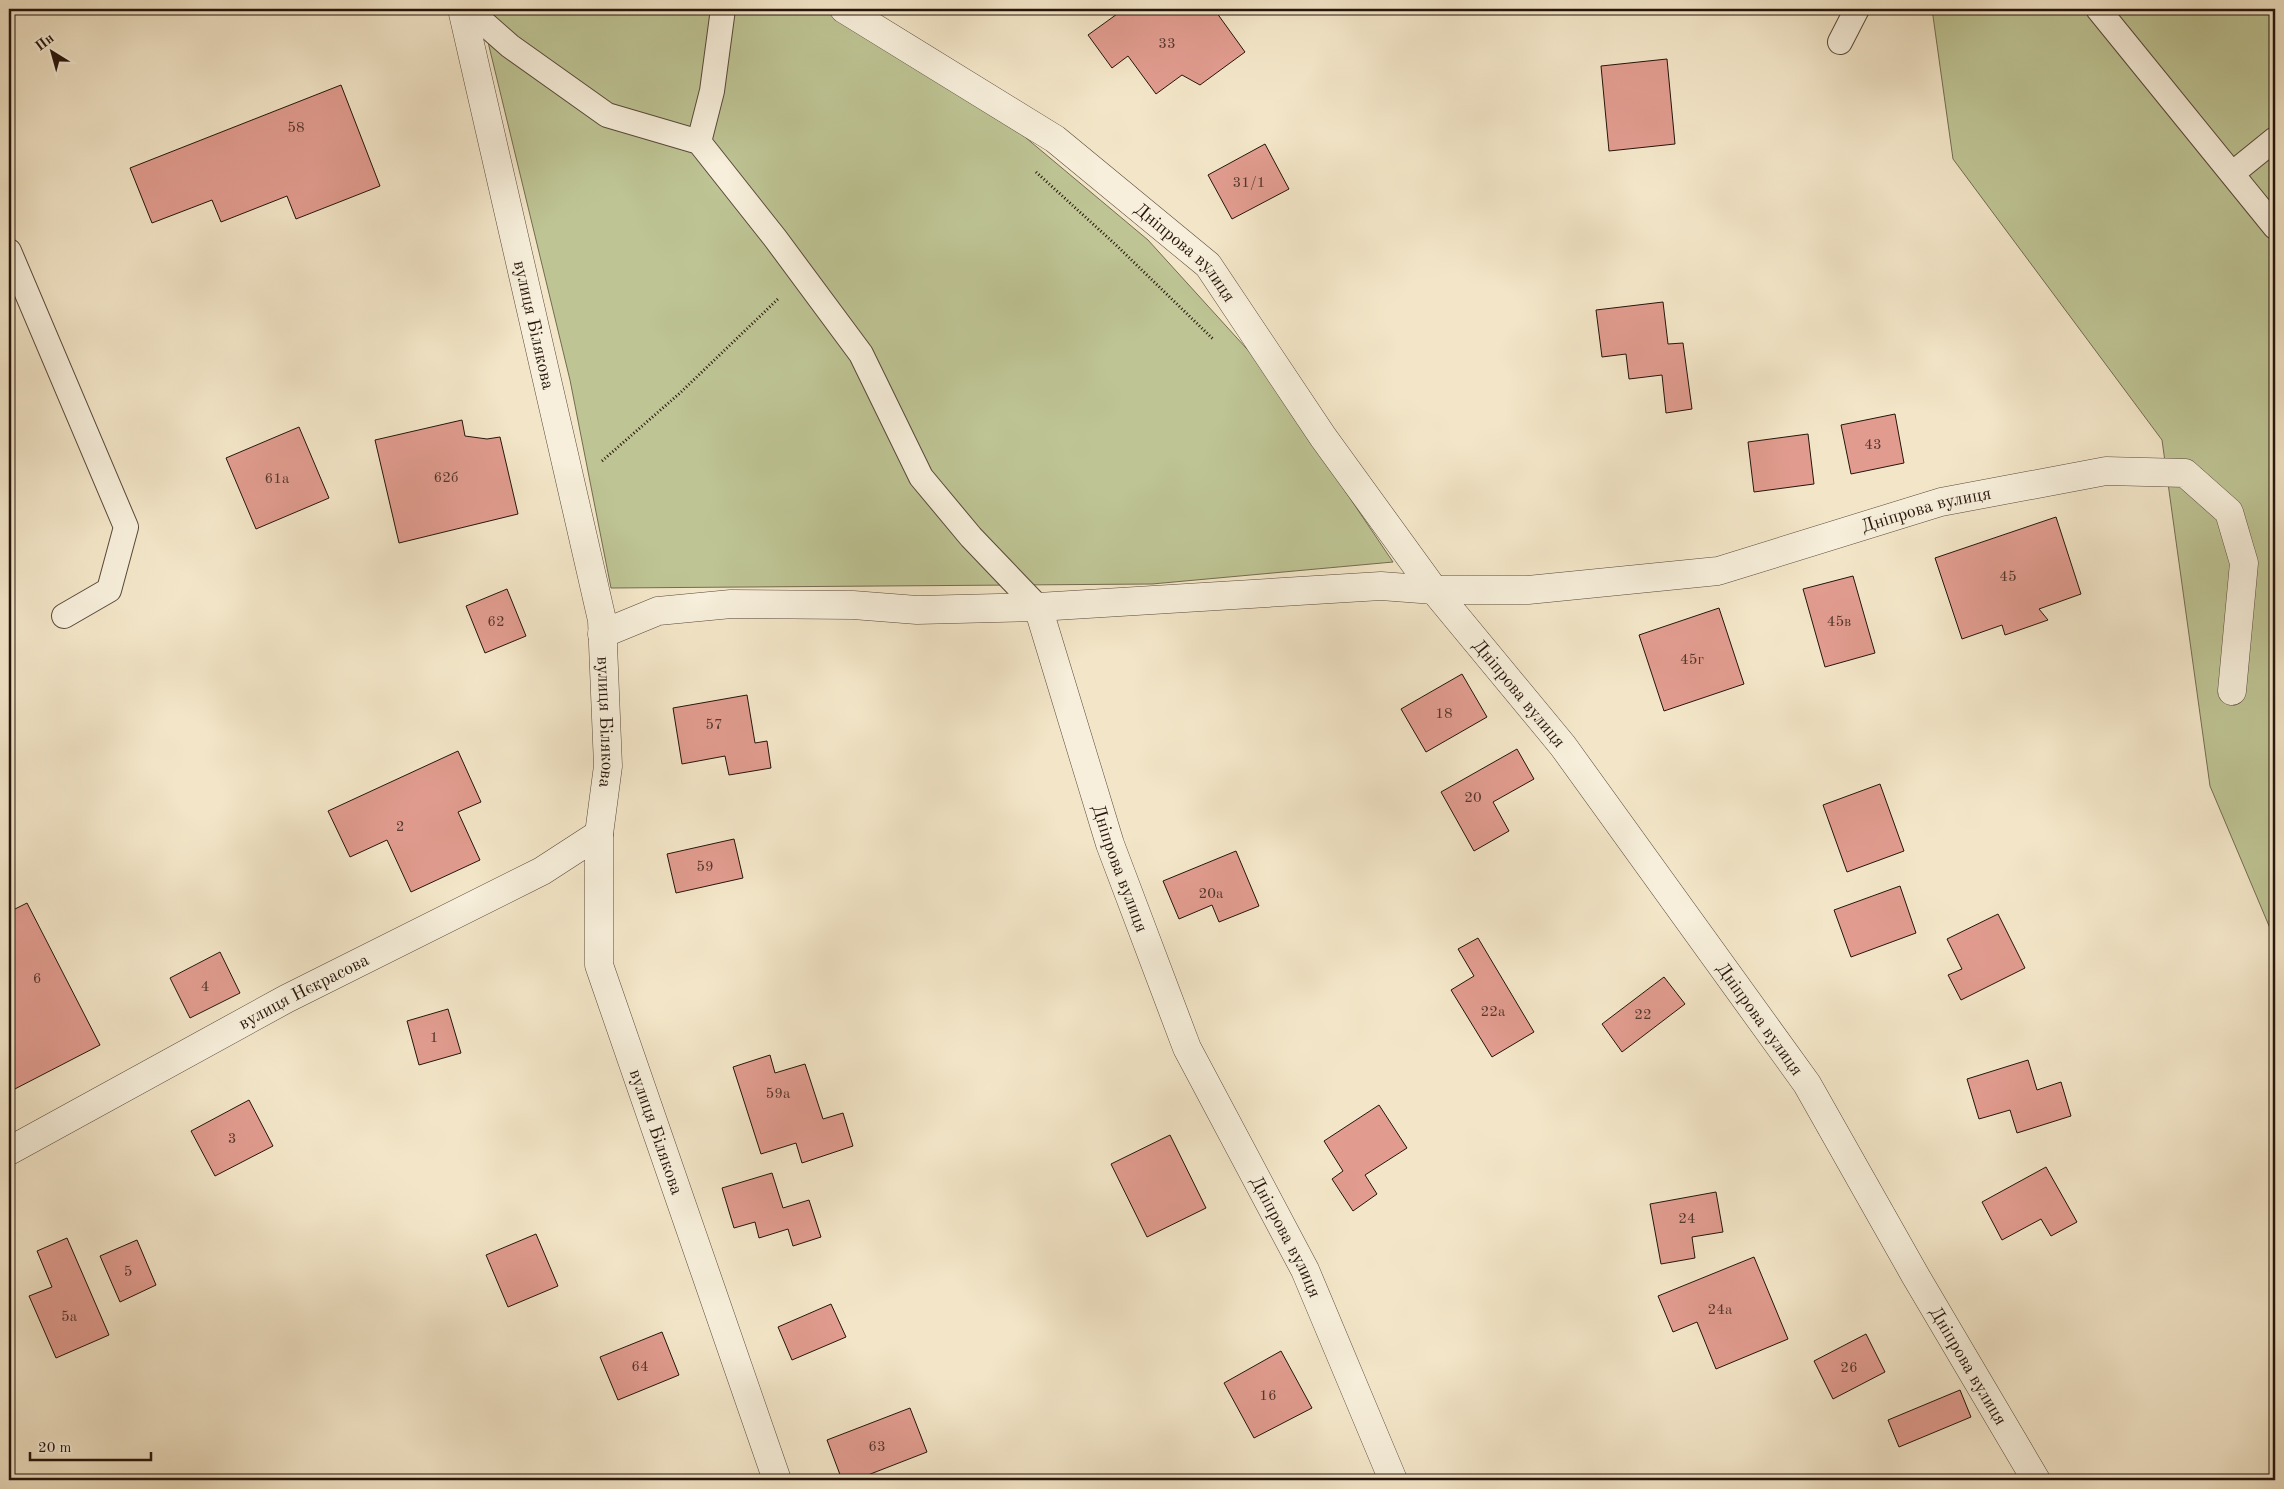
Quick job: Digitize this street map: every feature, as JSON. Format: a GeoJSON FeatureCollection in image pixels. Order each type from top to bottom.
{"type":"FeatureCollection","features":[{"type":"Feature","properties":{"kind":"street","name":"вулиця Білякова"},"geometry":{"type":"LineString","coordinates":[[462,9],[602,620],[608,766],[599,834],[599,965],[777,1480]]}},
{"type":"Feature","properties":{"kind":"street","name":"Дніпрова вулиця"},"geometry":{"type":"LineString","coordinates":[[844,9],[1055,139],[1208,265],[1323,437],[1434,590],[1563,746],[1808,1084],[1915,1275],[2036,1480]]}},
{"type":"Feature","properties":{"kind":"street","name":"Дніпрова вулиця"},"geometry":{"type":"LineString","coordinates":[[1393,1480],[1304,1270],[1187,1048],[1110,844],[1038,607],[1381,586],[1434,590],[1528,590],[1718,571],[1941,502],[2106,471],[2185,473],[2229,512],[2244,563],[2232,691]]}},
{"type":"Feature","properties":{"kind":"street"},"geometry":{"type":"LineString","coordinates":[[602,634],[658,611],[732,604],[853,605],[917,610],[1038,607]]}},
{"type":"Feature","properties":{"kind":"street","name":"вулиця Нєкрасова"},"geometry":{"type":"LineString","coordinates":[[9,1151],[286,999],[542,871],[599,834]]}},
{"type":"Feature","properties":{"kind":"lane"},"geometry":{"type":"LineString","coordinates":[[468,9],[510,46],[607,116],[699,142],[803,275],[861,354],[921,477],[970,537],[1038,607]]}},
{"type":"Feature","properties":{"kind":"lane"},"geometry":{"type":"LineString","coordinates":[[699,142],[712,92],[723,9]]}},
{"type":"Feature","properties":{"kind":"lane"},"geometry":{"type":"LineString","coordinates":[[1840,42],[1857,9]]}},
{"type":"Feature","properties":{"kind":"lane"},"geometry":{"type":"LineString","coordinates":[[2098,9],[2233,173],[2275,228]]}},
{"type":"Feature","properties":{"kind":"lane"},"geometry":{"type":"LineString","coordinates":[[2233,173],[2275,139]]}},
{"type":"Feature","properties":{"kind":"lane"},"geometry":{"type":"LineString","coordinates":[[9,251],[126,527],[109,590],[64,616]]}},
{"type":"Feature","properties":{"kind":"path"},"geometry":{"type":"LineString","coordinates":[[1035,172],[1116,245],[1215,342]]}},
{"type":"Feature","properties":{"kind":"path"},"geometry":{"type":"LineString","coordinates":[[572,488],[680,393],[803,275]]}},
{"type":"Feature","properties":{"kind":"green space"},"geometry":{"type":"Polygon","coordinates":[[[480,9],[819,9],[850,22],[1013,127],[1148,240],[1256,359],[1393,562],[1152,584],[611,588],[570,380],[480,9]]]}},
{"type":"Feature","properties":{"kind":"green space"},"geometry":{"type":"Polygon","coordinates":[[[1932,9],[2275,9],[2275,940],[2210,786],[2162,440],[1953,159],[1932,9]]]}},
{"type":"Feature","properties":{"kind":"building"},"geometry":{"type":"Polygon","coordinates":[[[1124,9],[1214,9],[1245,52],[1200,85],[1182,75],[1156,94],[1128,56],[1112,68],[1088,35],[1124,9]]]}},
{"type":"Feature","properties":{"kind":"building"},"geometry":{"type":"Polygon","coordinates":[[[1667,59],[1675,144],[1609,151],[1601,66],[1667,59]]]}},
{"type":"Feature","properties":{"kind":"building"},"geometry":{"type":"Polygon","coordinates":[[[341,85],[380,186],[296,219],[287,196],[221,222],[212,200],[152,223],[130,168],[341,85]]]}},
{"type":"Feature","properties":{"kind":"building"},"geometry":{"type":"Polygon","coordinates":[[[1265,144],[1289,189],[1232,219],[1208,175],[1265,144]]]}},
{"type":"Feature","properties":{"kind":"building"},"geometry":{"type":"Polygon","coordinates":[[[1663,302],[1668,344],[1683,343],[1692,409],[1666,413],[1662,375],[1629,379],[1626,354],[1602,357],[1596,310],[1663,302]]]}},
{"type":"Feature","properties":{"kind":"building"},"geometry":{"type":"Polygon","coordinates":[[[1895,414],[1904,463],[1851,474],[1841,425],[1895,414]]]}},
{"type":"Feature","properties":{"kind":"building"},"geometry":{"type":"Polygon","coordinates":[[[462,420],[465,436],[487,439],[500,437],[518,514],[399,543],[375,440],[462,420]]]}},
{"type":"Feature","properties":{"kind":"building"},"geometry":{"type":"Polygon","coordinates":[[[299,427],[329,498],[256,529],[226,458],[299,427]]]}},
{"type":"Feature","properties":{"kind":"building"},"geometry":{"type":"Polygon","coordinates":[[[1808,434],[1814,484],[1754,492],[1748,442],[1808,434]]]}},
{"type":"Feature","properties":{"kind":"building"},"geometry":{"type":"Polygon","coordinates":[[[2056,517],[2081,594],[2039,609],[2048,620],[2005,635],[2002,625],[1962,639],[1935,558],[2056,517]]]}},
{"type":"Feature","properties":{"kind":"building"},"geometry":{"type":"Polygon","coordinates":[[[1853,576],[1875,653],[1825,667],[1803,589],[1853,576]]]}},
{"type":"Feature","properties":{"kind":"building"},"geometry":{"type":"Polygon","coordinates":[[[507,589],[526,636],[485,653],[466,606],[507,589]]]}},
{"type":"Feature","properties":{"kind":"building"},"geometry":{"type":"Polygon","coordinates":[[[1719,608],[1744,684],[1664,711],[1639,635],[1719,608]]]}},
{"type":"Feature","properties":{"kind":"building"},"geometry":{"type":"Polygon","coordinates":[[[1462,674],[1487,717],[1426,752],[1401,709],[1462,674]]]}},
{"type":"Feature","properties":{"kind":"building"},"geometry":{"type":"Polygon","coordinates":[[[747,695],[755,743],[767,741],[771,768],[729,775],[725,756],[682,764],[673,708],[747,695]]]}},
{"type":"Feature","properties":{"kind":"building"},"geometry":{"type":"Polygon","coordinates":[[[1517,749],[1534,779],[1493,802],[1509,831],[1474,851],[1441,792],[1517,749]]]}},
{"type":"Feature","properties":{"kind":"building"},"geometry":{"type":"Polygon","coordinates":[[[458,751],[481,802],[458,812],[480,860],[411,892],[387,840],[350,857],[328,811],[458,751]]]}},
{"type":"Feature","properties":{"kind":"building"},"geometry":{"type":"Polygon","coordinates":[[[1880,784],[1904,851],[1847,872],[1823,805],[1880,784]]]}},
{"type":"Feature","properties":{"kind":"building"},"geometry":{"type":"Polygon","coordinates":[[[734,839],[743,878],[676,893],[667,854],[734,839]]]}},
{"type":"Feature","properties":{"kind":"building"},"geometry":{"type":"Polygon","coordinates":[[[1236,851],[1259,906],[1219,922],[1212,905],[1179,919],[1163,881],[1236,851]]]}},
{"type":"Feature","properties":{"kind":"building"},"geometry":{"type":"Polygon","coordinates":[[[1900,886],[1916,933],[1851,957],[1834,910],[1900,886]]]}},
{"type":"Feature","properties":{"kind":"building"},"geometry":{"type":"Polygon","coordinates":[[[27,903],[100,1045],[9,1092],[9,912],[27,903]]]}},
{"type":"Feature","properties":{"kind":"building"},"geometry":{"type":"Polygon","coordinates":[[[1998,914],[2025,968],[1961,1000],[1948,975],[1962,969],[1947,939],[1998,914]]]}},
{"type":"Feature","properties":{"kind":"building"},"geometry":{"type":"Polygon","coordinates":[[[1478,938],[1534,1032],[1492,1057],[1451,990],[1474,976],[1458,949],[1478,938]]]}},
{"type":"Feature","properties":{"kind":"building"},"geometry":{"type":"Polygon","coordinates":[[[220,952],[240,993],[190,1018],[170,978],[220,952]]]}},
{"type":"Feature","properties":{"kind":"building"},"geometry":{"type":"Polygon","coordinates":[[[1664,977],[1685,1004],[1622,1052],[1602,1024],[1664,977]]]}},
{"type":"Feature","properties":{"kind":"building"},"geometry":{"type":"Polygon","coordinates":[[[448,1009],[461,1053],[419,1065],[407,1021],[448,1009]]]}},
{"type":"Feature","properties":{"kind":"building"},"geometry":{"type":"Polygon","coordinates":[[[770,1055],[775,1073],[805,1064],[823,1119],[843,1113],[853,1146],[802,1163],[796,1143],[761,1154],[733,1067],[770,1055]]]}},
{"type":"Feature","properties":{"kind":"building"},"geometry":{"type":"Polygon","coordinates":[[[2028,1060],[2037,1090],[2061,1082],[2071,1116],[2017,1133],[2010,1110],[1979,1119],[1967,1079],[2028,1060]]]}},
{"type":"Feature","properties":{"kind":"building"},"geometry":{"type":"Polygon","coordinates":[[[249,1100],[273,1146],[215,1176],[191,1131],[249,1100]]]}},
{"type":"Feature","properties":{"kind":"building"},"geometry":{"type":"Polygon","coordinates":[[[1379,1105],[1407,1148],[1365,1175],[1377,1194],[1353,1211],[1332,1179],[1343,1171],[1324,1141],[1379,1105]]]}},
{"type":"Feature","properties":{"kind":"building"},"geometry":{"type":"Polygon","coordinates":[[[1170,1135],[1206,1208],[1147,1237],[1111,1164],[1170,1135]]]}},
{"type":"Feature","properties":{"kind":"building"},"geometry":{"type":"Polygon","coordinates":[[[2046,1167],[2077,1222],[2051,1236],[2041,1219],[2002,1240],[1982,1202],[2046,1167]]]}},
{"type":"Feature","properties":{"kind":"building"},"geometry":{"type":"Polygon","coordinates":[[[772,1173],[783,1208],[809,1200],[821,1237],[793,1246],[788,1229],[759,1238],[755,1222],[734,1228],[722,1188],[772,1173]]]}},
{"type":"Feature","properties":{"kind":"building"},"geometry":{"type":"Polygon","coordinates":[[[1716,1192],[1723,1232],[1692,1237],[1695,1258],[1661,1264],[1650,1204],[1716,1192]]]}},
{"type":"Feature","properties":{"kind":"building"},"geometry":{"type":"Polygon","coordinates":[[[536,1234],[558,1286],[508,1307],[486,1255],[536,1234]]]}},
{"type":"Feature","properties":{"kind":"building"},"geometry":{"type":"Polygon","coordinates":[[[67,1238],[109,1335],[56,1358],[29,1296],[52,1287],[37,1251],[67,1238]]]}},
{"type":"Feature","properties":{"kind":"building"},"geometry":{"type":"Polygon","coordinates":[[[137,1240],[156,1285],[120,1302],[100,1256],[137,1240]]]}},
{"type":"Feature","properties":{"kind":"building"},"geometry":{"type":"Polygon","coordinates":[[[1754,1257],[1788,1339],[1716,1369],[1697,1322],[1673,1332],[1658,1296],[1754,1257]]]}},
{"type":"Feature","properties":{"kind":"building"},"geometry":{"type":"Polygon","coordinates":[[[831,1304],[846,1337],[792,1360],[778,1327],[831,1304]]]}},
{"type":"Feature","properties":{"kind":"building"},"geometry":{"type":"Polygon","coordinates":[[[662,1332],[679,1375],[618,1400],[600,1357],[662,1332]]]}},
{"type":"Feature","properties":{"kind":"building"},"geometry":{"type":"Polygon","coordinates":[[[1866,1334],[1885,1372],[1833,1399],[1814,1361],[1866,1334]]]}},
{"type":"Feature","properties":{"kind":"building"},"geometry":{"type":"Polygon","coordinates":[[[1281,1351],[1312,1408],[1254,1438],[1224,1383],[1281,1351]]]}},
{"type":"Feature","properties":{"kind":"building"},"geometry":{"type":"Polygon","coordinates":[[[1960,1390],[1971,1417],[1899,1447],[1888,1420],[1960,1390]]]}},
{"type":"Feature","properties":{"kind":"building"},"geometry":{"type":"Polygon","coordinates":[[[910,1408],[927,1452],[855,1480],[842,1480],[827,1440],[910,1408]]]}}]}
